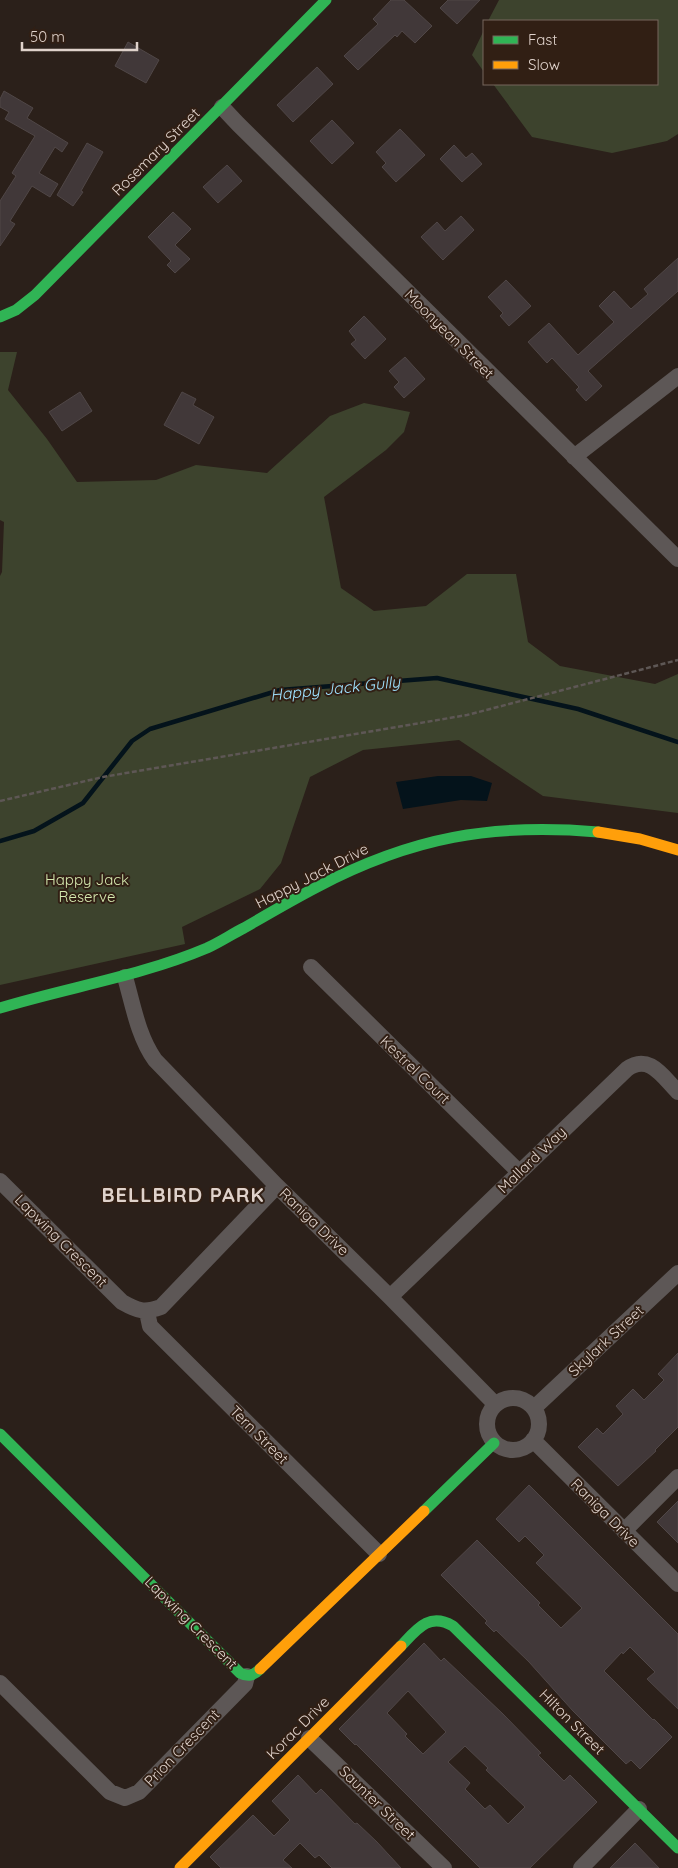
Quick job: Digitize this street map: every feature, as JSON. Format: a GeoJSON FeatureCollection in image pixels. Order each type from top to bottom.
{"type":"FeatureCollection","features":[{"type":"Feature","properties":{"kind":"street","name":"Rosemary Street"},"geometry":{"type":"LineString","coordinates":[[0,317],[16,310],[34,295],[326,0]]}},
{"type":"Feature","properties":{"kind":"street","name":"Moonyean Street"},"geometry":{"type":"LineString","coordinates":[[222,107],[678,559]]}},
{"type":"Feature","properties":{"kind":"street"},"geometry":{"type":"LineString","coordinates":[[574,457],[678,376]]}},
{"type":"Feature","properties":{"kind":"street","name":"Happy Jack Drive"},"geometry":{"type":"LineString","coordinates":[[0,1008],[31,998],[125,977],[208,948],[360,866],[412,846],[487,832],[545,827],[652,840],[678,850]]}},
{"type":"Feature","properties":{"kind":"street","name":"Kestrel Court"},"geometry":{"type":"LineString","coordinates":[[311,967],[520,1172]]}},
{"type":"Feature","properties":{"kind":"street","name":"Raniga Drive"},"geometry":{"type":"LineString","coordinates":[[125,977],[142,1036],[154,1060],[276,1186],[390,1297],[495,1404]]}},
{"type":"Feature","properties":{"kind":"street","name":"Mallard Way"},"geometry":{"type":"LineString","coordinates":[[390,1297],[634,1064],[642,1062],[649,1064],[678,1092]]}},
{"type":"Feature","properties":{"kind":"street","name":"Lapwing Crescent"},"geometry":{"type":"LineString","coordinates":[[0,1181],[122,1302],[134,1309],[148,1312]]}},
{"type":"Feature","properties":{"kind":"street"},"geometry":{"type":"LineString","coordinates":[[148,1312],[162,1307],[276,1186]]}},
{"type":"Feature","properties":{"kind":"street","name":"Skylark Street"},"geometry":{"type":"LineString","coordinates":[[534,1408],[678,1273]]}},
{"type":"Feature","properties":{"kind":"street","name":"Tern Street"},"geometry":{"type":"LineString","coordinates":[[148,1312],[150,1326],[379,1554]]}},
{"type":"Feature","properties":{"kind":"street"},"geometry":{"type":"LineString","coordinates":[[511,1397],[520,1398],[534,1408],[538,1416],[538,1433],[527,1446],[519,1450],[510,1450],[502,1448],[489,1437],[486,1420],[489,1411],[495,1404],[502,1399],[511,1397]]}},
{"type":"Feature","properties":{"kind":"street","name":"Lapwing Crescent"},"geometry":{"type":"LineString","coordinates":[[0,1434],[240,1673],[246,1676],[255,1674],[494,1443]]}},
{"type":"Feature","properties":{"kind":"street","name":"Raniga Drive"},"geometry":{"type":"LineString","coordinates":[[533,1440],[678,1584]]}},
{"type":"Feature","properties":{"kind":"street"},"geometry":{"type":"LineString","coordinates":[[624,1531],[678,1477]]}},
{"type":"Feature","properties":{"kind":"street","name":"Korac Drive"},"geometry":{"type":"LineString","coordinates":[[182,1867],[416,1629],[430,1620],[443,1620]]}},
{"type":"Feature","properties":{"kind":"street","name":"Hilton Street"},"geometry":{"type":"LineString","coordinates":[[443,1620],[453,1626],[678,1848]]}},
{"type":"Feature","properties":{"kind":"street","name":"Prion Crescent"},"geometry":{"type":"LineString","coordinates":[[0,1683],[110,1792],[125,1798],[139,1792],[244,1684],[246,1676]]}},
{"type":"Feature","properties":{"kind":"street","name":"Saunter Street"},"geometry":{"type":"LineString","coordinates":[[309,1738],[444,1868]]}},
{"type":"Feature","properties":{"kind":"street"},"geometry":{"type":"LineString","coordinates":[[580,1868],[639,1809]]}},
{"type":"Feature","properties":{"kind":"path"},"geometry":{"type":"LineString","coordinates":[[0,801],[103,777],[467,715],[678,660]]}},
{"type":"Feature","properties":{"kind":"green space"},"geometry":{"type":"Polygon","coordinates":[[[499,0],[678,0],[678,134],[667,141],[612,153],[532,137],[494,85],[658,85],[658,20],[489,20],[499,0]]]}},
{"type":"Feature","properties":{"kind":"green space"},"geometry":{"type":"Polygon","coordinates":[[[483,32],[483,71],[472,55],[483,32]]]}},
{"type":"Feature","properties":{"kind":"green space","name":"Happy Jack Reserve"},"geometry":{"type":"Polygon","coordinates":[[[0,352],[17,352],[8,390],[47,439],[77,482],[156,480],[196,465],[267,473],[330,416],[364,403],[410,412],[404,432],[386,450],[324,497],[341,588],[374,611],[426,606],[467,574],[516,574],[528,642],[560,666],[655,684],[678,674],[678,813],[543,796],[459,740],[363,750],[310,777],[281,863],[260,889],[182,927],[185,944],[0,985],[0,576],[2,572],[4,522],[0,520],[0,352]]]}},
{"type":"Feature","properties":{"kind":"shaded area"},"geometry":{"type":"Polygon","coordinates":[[[438,776],[471,776],[492,783],[487,801],[461,800],[403,809],[396,782],[438,776]]]}},
{"type":"Feature","properties":{"kind":"building"},"geometry":{"type":"Polygon","coordinates":[[[391,0],[404,0],[432,26],[415,43],[402,31],[397,37],[395,35],[358,70],[344,56],[378,24],[373,19],[391,0]]]}},
{"type":"Feature","properties":{"kind":"building"},"geometry":{"type":"Polygon","coordinates":[[[448,0],[480,0],[457,24],[440,8],[448,0]]]}},
{"type":"Feature","properties":{"kind":"building"},"geometry":{"type":"Polygon","coordinates":[[[128,42],[159,60],[146,83],[115,66],[128,42]]]}},
{"type":"Feature","properties":{"kind":"building"},"geometry":{"type":"Polygon","coordinates":[[[317,67],[333,84],[293,122],[277,105],[317,67]]]}},
{"type":"Feature","properties":{"kind":"building"},"geometry":{"type":"Polygon","coordinates":[[[4,91],[33,108],[27,118],[68,143],[62,152],[55,147],[39,173],[58,184],[50,197],[32,186],[10,221],[15,224],[0,246],[0,201],[16,176],[12,173],[35,136],[5,119],[9,112],[0,107],[0,99],[4,91]]]}},
{"type":"Feature","properties":{"kind":"building"},"geometry":{"type":"Polygon","coordinates":[[[332,120],[354,143],[332,164],[310,141],[332,120]]]}},
{"type":"Feature","properties":{"kind":"building"},"geometry":{"type":"Polygon","coordinates":[[[400,129],[425,155],[396,182],[382,167],[386,163],[376,152],[400,129]]]}},
{"type":"Feature","properties":{"kind":"building"},"geometry":{"type":"Polygon","coordinates":[[[87,143],[103,152],[81,191],[83,192],[73,206],[57,195],[87,143]]]}},
{"type":"Feature","properties":{"kind":"building"},"geometry":{"type":"Polygon","coordinates":[[[454,145],[466,158],[472,153],[482,164],[462,182],[440,159],[454,145]]]}},
{"type":"Feature","properties":{"kind":"building"},"geometry":{"type":"Polygon","coordinates":[[[227,165],[242,181],[218,203],[203,187],[227,165]]]}},
{"type":"Feature","properties":{"kind":"building"},"geometry":{"type":"Polygon","coordinates":[[[173,212],[191,229],[175,245],[190,259],[175,273],[167,265],[171,261],[148,237],[173,212]]]}},
{"type":"Feature","properties":{"kind":"building"},"geometry":{"type":"Polygon","coordinates":[[[461,216],[474,230],[443,260],[421,237],[437,222],[445,231],[461,216]]]}},
{"type":"Feature","properties":{"kind":"building"},"geometry":{"type":"Polygon","coordinates":[[[678,258],[678,291],[588,371],[602,386],[586,401],[576,390],[579,387],[552,358],[547,363],[528,342],[549,323],[578,355],[614,322],[599,306],[614,291],[631,309],[648,294],[644,289],[678,258]]]}},
{"type":"Feature","properties":{"kind":"building"},"geometry":{"type":"Polygon","coordinates":[[[506,280],[531,306],[509,326],[500,316],[503,313],[488,297],[506,280]]]}},
{"type":"Feature","properties":{"kind":"building"},"geometry":{"type":"Polygon","coordinates":[[[364,316],[386,339],[365,359],[351,344],[356,340],[349,331],[364,316]]]}},
{"type":"Feature","properties":{"kind":"building"},"geometry":{"type":"Polygon","coordinates":[[[405,357],[425,379],[404,398],[394,387],[399,382],[389,371],[405,357]]]}},
{"type":"Feature","properties":{"kind":"building"},"geometry":{"type":"Polygon","coordinates":[[[80,392],[92,411],[62,431],[49,412],[80,392]]]}},
{"type":"Feature","properties":{"kind":"building"},"geometry":{"type":"Polygon","coordinates":[[[182,392],[196,399],[193,405],[214,417],[199,444],[164,425],[182,392]]]}},
{"type":"Feature","properties":{"kind":"building"},"geometry":{"type":"Polygon","coordinates":[[[678,1353],[678,1427],[656,1451],[618,1486],[578,1447],[597,1428],[603,1434],[623,1414],[616,1406],[633,1389],[644,1400],[664,1380],[658,1374],[678,1353]]]}},
{"type":"Feature","properties":{"kind":"building"},"geometry":{"type":"Polygon","coordinates":[[[529,1485],[678,1634],[678,1709],[647,1679],[655,1672],[630,1647],[623,1654],[622,1652],[604,1671],[672,1737],[640,1769],[631,1760],[626,1764],[573,1711],[529,1662],[496,1630],[494,1632],[485,1623],[487,1621],[441,1575],[477,1540],[540,1603],[538,1605],[561,1628],[582,1608],[536,1563],[544,1555],[525,1536],[519,1542],[496,1519],[529,1485]]]}},
{"type":"Feature","properties":{"kind":"building"},"geometry":{"type":"Polygon","coordinates":[[[678,1501],[678,1543],[657,1522],[678,1501]]]}},
{"type":"Feature","properties":{"kind":"building"},"geometry":{"type":"Polygon","coordinates":[[[424,1643],[441,1661],[444,1658],[503,1714],[541,1753],[538,1755],[564,1781],[570,1775],[597,1802],[530,1868],[480,1868],[339,1729],[424,1643]],[[408,1691],[387,1713],[407,1734],[405,1736],[423,1754],[446,1732],[408,1691]],[[465,1746],[448,1762],[470,1783],[465,1789],[485,1809],[490,1805],[508,1824],[525,1807],[486,1770],[488,1768],[465,1746]]]}},
{"type":"Feature","properties":{"kind":"building"},"geometry":{"type":"Polygon","coordinates":[[[298,1775],[316,1794],[321,1789],[355,1824],[357,1823],[377,1842],[401,1868],[332,1868],[319,1855],[315,1858],[300,1843],[283,1860],[292,1868],[221,1868],[210,1857],[253,1815],[274,1836],[290,1820],[272,1801],[298,1775]]]}},
{"type":"Feature","properties":{"kind":"building"},"geometry":{"type":"Polygon","coordinates":[[[635,1843],[659,1868],[610,1868],[635,1843]]]}},
{"type":"Feature","properties":{"kind":"waterway","name":"Happy Jack Gully"},"geometry":{"type":"LineString","coordinates":[[0,841],[34,831],[83,803],[132,741],[150,729],[280,690],[437,678],[578,709],[678,742]]}},
{"type":"Feature","properties":{"kind":"traffic: fast"},"geometry":{"type":"LineString","coordinates":[[0,317],[16,310],[35,295],[326,0]]}},
{"type":"Feature","properties":{"kind":"traffic: fast"},"geometry":{"type":"LineString","coordinates":[[0,1008],[131,974],[182,958],[212,946],[308,892],[352,870],[420,845],[453,837],[488,832],[523,830],[598,832]]}},
{"type":"Feature","properties":{"kind":"traffic: fast"},"geometry":{"type":"LineString","coordinates":[[0,1434],[240,1673],[250,1675],[260,1669]]}},
{"type":"Feature","properties":{"kind":"traffic: fast"},"geometry":{"type":"LineString","coordinates":[[424,1511],[494,1443]]}},
{"type":"Feature","properties":{"kind":"traffic: fast"},"geometry":{"type":"LineString","coordinates":[[401,1646],[424,1624],[437,1621],[453,1626],[678,1848]]}},
{"type":"Feature","properties":{"kind":"traffic: slow"},"geometry":{"type":"LineString","coordinates":[[598,832],[640,839],[678,850]]}},
{"type":"Feature","properties":{"kind":"traffic: slow"},"geometry":{"type":"LineString","coordinates":[[260,1669],[424,1511]]}},
{"type":"Feature","properties":{"kind":"traffic: slow"},"geometry":{"type":"LineString","coordinates":[[180,1868],[401,1646]]}},
{"type":"Feature","properties":{"kind":"district","name":"BELLBIRD PARK"},"geometry":{"type":"Point","coordinates":[183,1195]}}]}
